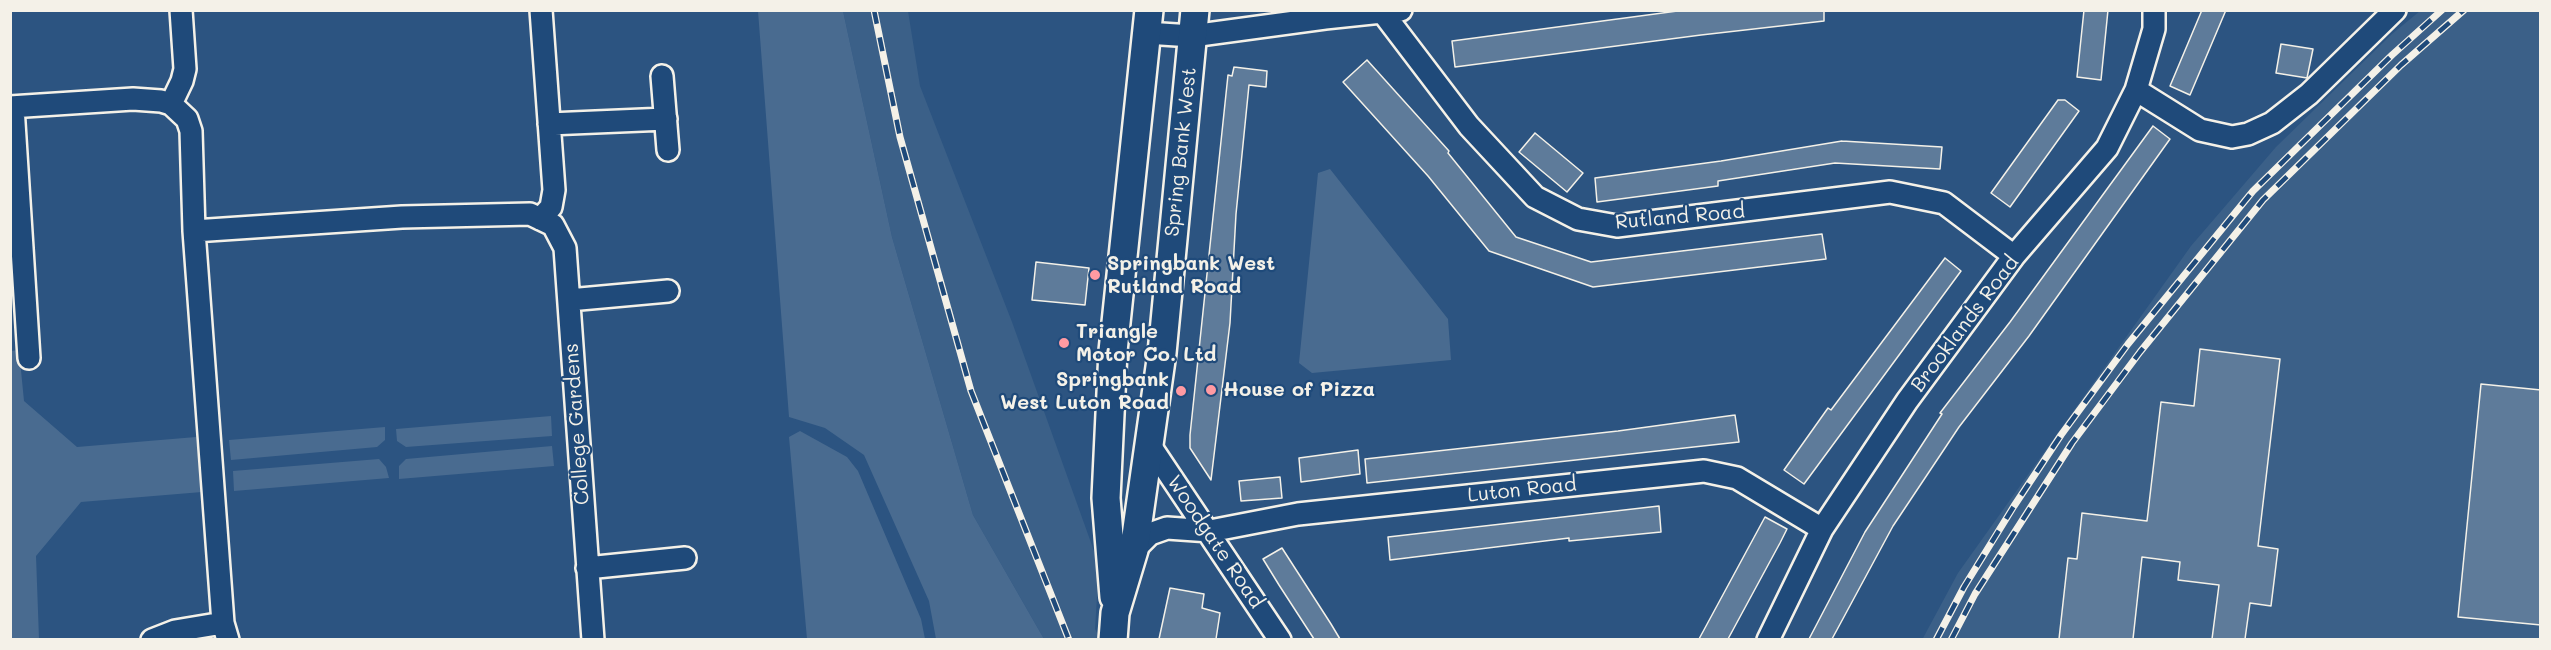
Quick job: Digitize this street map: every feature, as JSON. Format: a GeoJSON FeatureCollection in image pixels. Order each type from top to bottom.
{"type":"FeatureCollection","features":[{"type":"Feature","properties":{"kind":"street"},"geometry":{"type":"LineString","coordinates":[[171,104],[185,69],[181,10]]}},
{"type":"Feature","properties":{"kind":"street"},"geometry":{"type":"LineString","coordinates":[[194,231],[402,217],[530,214],[540,219],[551,207],[554,190],[541,10]]}},
{"type":"Feature","properties":{"kind":"street","name":"Brooklands Road"},"geometry":{"type":"LineString","coordinates":[[1768,639],[1822,529],[1907,401],[2013,256],[2107,148],[2136,90],[2154,29],[2154,10]]}},
{"type":"Feature","properties":{"kind":"street"},"geometry":{"type":"LineString","coordinates":[[2136,90],[2200,130],[2232,137],[2248,134],[2272,123],[2310,94],[2395,10]]}},
{"type":"Feature","properties":{"kind":"street"},"geometry":{"type":"LineString","coordinates":[[1148,22],[1194,23],[1325,18],[1392,12]]}},
{"type":"Feature","properties":{"kind":"street","name":"Rutland Road"},"geometry":{"type":"LineString","coordinates":[[1392,12],[1469,126],[1534,197],[1578,219],[1617,226],[1890,192],[1944,203],[2013,256]]}},
{"type":"Feature","properties":{"kind":"street","name":"Spring Bank West"},"geometry":{"type":"LineString","coordinates":[[1113,639],[1115,613],[1106,498],[1113,351],[1148,22]]}},
{"type":"Feature","properties":{"kind":"street","name":"Spring Bank West"},"geometry":{"type":"LineString","coordinates":[[1115,613],[1134,550],[1162,353],[1194,23]]}},
{"type":"Feature","properties":{"kind":"street"},"geometry":{"type":"LineString","coordinates":[[662,76],[668,150]]}},
{"type":"Feature","properties":{"kind":"street"},"geometry":{"type":"LineString","coordinates":[[29,358],[12,107],[133,99],[171,104],[187,119],[191,131],[194,231],[225,631],[175,631],[152,639]]}},
{"type":"Feature","properties":{"kind":"street"},"geometry":{"type":"LineString","coordinates":[[549,124],[666,119]]}},
{"type":"Feature","properties":{"kind":"street","name":"College Gardens"},"geometry":{"type":"LineString","coordinates":[[540,219],[553,225],[566,248],[593,639]]}},
{"type":"Feature","properties":{"kind":"street"},"geometry":{"type":"LineString","coordinates":[[569,300],[668,291]]}},
{"type":"Feature","properties":{"kind":"street","name":"Woodgate Road"},"geometry":{"type":"LineString","coordinates":[[1149,444],[1210,531],[1280,639]]}},
{"type":"Feature","properties":{"kind":"street","name":"Luton Road"},"geometry":{"type":"LineString","coordinates":[[1134,550],[1150,534],[1167,528],[1210,531],[1298,514],[1704,471],[1737,478],[1822,529]]}},
{"type":"Feature","properties":{"kind":"street"},"geometry":{"type":"LineString","coordinates":[[587,568],[685,558]]}},
{"type":"Feature","properties":{"kind":"shaded area"},"geometry":{"type":"Polygon","coordinates":[[[758,11],[843,11],[892,237],[973,515],[1044,639],[936,639],[929,601],[864,455],[825,428],[789,417],[758,11]]]}},
{"type":"Feature","properties":{"kind":"shaded area"},"geometry":{"type":"Polygon","coordinates":[[[843,11],[908,11],[920,86],[1012,322],[1099,565],[1095,629],[1100,639],[1044,639],[973,515],[892,237],[843,11]]]}},
{"type":"Feature","properties":{"kind":"shaded area"},"geometry":{"type":"Polygon","coordinates":[[[2420,11],[2540,11],[2540,639],[1922,640],[1958,573],[2191,246],[2276,147],[2392,34],[2420,11]]]}},
{"type":"Feature","properties":{"kind":"shaded area"},"geometry":{"type":"Polygon","coordinates":[[[1330,169],[1448,319],[1451,360],[1312,373],[1299,363],[1318,173],[1330,169]]]}},
{"type":"Feature","properties":{"kind":"shaded area"},"geometry":{"type":"Polygon","coordinates":[[[19,350],[24,401],[77,447],[196,437],[202,492],[81,502],[36,556],[39,639],[11,640],[10,351],[19,350]]]}},
{"type":"Feature","properties":{"kind":"shaded area"},"geometry":{"type":"Polygon","coordinates":[[[551,416],[552,436],[406,447],[397,441],[396,429],[551,416]]]}},
{"type":"Feature","properties":{"kind":"shaded area"},"geometry":{"type":"Polygon","coordinates":[[[385,427],[385,440],[377,447],[231,460],[229,440],[385,427]]]}},
{"type":"Feature","properties":{"kind":"shaded area"},"geometry":{"type":"Polygon","coordinates":[[[800,431],[847,457],[858,471],[921,619],[925,639],[807,639],[789,437],[800,431]]]}},
{"type":"Feature","properties":{"kind":"shaded area"},"geometry":{"type":"Polygon","coordinates":[[[552,446],[554,466],[399,479],[399,466],[406,459],[552,446]]]}},
{"type":"Feature","properties":{"kind":"shaded area"},"geometry":{"type":"Polygon","coordinates":[[[379,459],[386,467],[389,478],[234,491],[233,471],[379,459]]]}},
{"type":"Feature","properties":{"kind":"building"},"geometry":{"type":"Polygon","coordinates":[[[1685,10],[1824,10],[1824,21],[1455,67],[1452,41],[1685,10]]]}},
{"type":"Feature","properties":{"kind":"building"},"geometry":{"type":"Polygon","coordinates":[[[2084,10],[2108,10],[2101,80],[2077,77],[2084,10]]]}},
{"type":"Feature","properties":{"kind":"building"},"geometry":{"type":"Polygon","coordinates":[[[2202,10],[2226,10],[2190,95],[2170,86],[2202,10]]]}},
{"type":"Feature","properties":{"kind":"building"},"geometry":{"type":"Polygon","coordinates":[[[2281,44],[2313,49],[2307,78],[2276,73],[2281,44]]]}},
{"type":"Feature","properties":{"kind":"building"},"geometry":{"type":"Polygon","coordinates":[[[1367,60],[1449,151],[1448,153],[1516,237],[1591,262],[1822,234],[1826,259],[1593,287],[1489,251],[1428,176],[1343,82],[1367,60]]]}},
{"type":"Feature","properties":{"kind":"building"},"geometry":{"type":"Polygon","coordinates":[[[1234,67],[1267,71],[1266,87],[1249,85],[1236,214],[1230,323],[1211,480],[1190,448],[1190,435],[1228,75],[1232,76],[1234,67]]]}},
{"type":"Feature","properties":{"kind":"building"},"geometry":{"type":"Polygon","coordinates":[[[2058,100],[2065,100],[2079,111],[2010,207],[1991,193],[2058,100]]]}},
{"type":"Feature","properties":{"kind":"building"},"geometry":{"type":"Polygon","coordinates":[[[2153,126],[2170,139],[2029,336],[1959,427],[1893,526],[1832,639],[1809,639],[1865,532],[1942,414],[1940,413],[2010,322],[2153,126]]]}},
{"type":"Feature","properties":{"kind":"building"},"geometry":{"type":"Polygon","coordinates":[[[1535,133],[1583,173],[1567,192],[1519,152],[1535,133]]]}},
{"type":"Feature","properties":{"kind":"building"},"geometry":{"type":"Polygon","coordinates":[[[1842,141],[1942,147],[1940,169],[1835,163],[1718,181],[1718,186],[1597,202],[1595,178],[1721,161],[1842,141]]]}},
{"type":"Feature","properties":{"kind":"building"},"geometry":{"type":"Polygon","coordinates":[[[1945,258],[1961,271],[1804,484],[1784,470],[1828,408],[1831,410],[1945,258]]]}},
{"type":"Feature","properties":{"kind":"building"},"geometry":{"type":"Polygon","coordinates":[[[1036,262],[1089,268],[1085,305],[1032,300],[1036,262]]]}},
{"type":"Feature","properties":{"kind":"building"},"geometry":{"type":"Polygon","coordinates":[[[2200,349],[2280,359],[2258,546],[2278,549],[2271,606],[2250,603],[2245,639],[2212,639],[2219,585],[2178,580],[2180,562],[2142,557],[2133,639],[2059,639],[2068,558],[2077,559],[2082,513],[2147,521],[2161,402],[2194,406],[2200,349]]]}},
{"type":"Feature","properties":{"kind":"building"},"geometry":{"type":"Polygon","coordinates":[[[2481,384],[2541,390],[2541,625],[2458,617],[2481,384]]]}},
{"type":"Feature","properties":{"kind":"building"},"geometry":{"type":"Polygon","coordinates":[[[1735,415],[1739,442],[1367,483],[1365,459],[1618,431],[1735,415]]]}},
{"type":"Feature","properties":{"kind":"building"},"geometry":{"type":"Polygon","coordinates":[[[1358,450],[1360,474],[1301,482],[1299,458],[1358,450]]]}},
{"type":"Feature","properties":{"kind":"building"},"geometry":{"type":"Polygon","coordinates":[[[1280,477],[1282,498],[1241,501],[1239,481],[1280,477]]]}},
{"type":"Feature","properties":{"kind":"building"},"geometry":{"type":"Polygon","coordinates":[[[1659,506],[1661,532],[1569,541],[1569,538],[1390,560],[1388,537],[1659,506]]]}},
{"type":"Feature","properties":{"kind":"building"},"geometry":{"type":"Polygon","coordinates":[[[1765,517],[1787,529],[1780,543],[1728,639],[1699,639],[1765,517]]]}},
{"type":"Feature","properties":{"kind":"building"},"geometry":{"type":"Polygon","coordinates":[[[1282,548],[1340,639],[1314,639],[1279,585],[1263,559],[1282,548]]]}},
{"type":"Feature","properties":{"kind":"building"},"geometry":{"type":"Polygon","coordinates":[[[1170,588],[1204,594],[1202,608],[1220,613],[1216,639],[1159,639],[1170,588]]]}},
{"type":"Feature","properties":{"kind":"railway"},"geometry":{"type":"LineString","coordinates":[[874,10],[900,137],[971,391],[1069,640]]}},
{"type":"Feature","properties":{"kind":"railway"},"geometry":{"type":"LineString","coordinates":[[1936,640],[1964,587],[2014,506],[2061,435],[2128,344],[2253,191],[2392,55],[2442,10]]}},
{"type":"Feature","properties":{"kind":"railway"},"geometry":{"type":"LineString","coordinates":[[1951,640],[1975,594],[2072,443],[2140,352],[2263,200],[2401,65],[2464,10]]}},
{"type":"Feature","properties":{"kind":"place","name":"Springbank West Rutland Road"},"geometry":{"type":"Point","coordinates":[1095,275]}},
{"type":"Feature","properties":{"kind":"place","name":"Triangle Motor Co. Ltd"},"geometry":{"type":"Point","coordinates":[1064,343]}},
{"type":"Feature","properties":{"kind":"place","name":"House of Pizza"},"geometry":{"type":"Point","coordinates":[1211,390]}},
{"type":"Feature","properties":{"kind":"place","name":"Springbank West Luton Road"},"geometry":{"type":"Point","coordinates":[1181,391]}}]}
